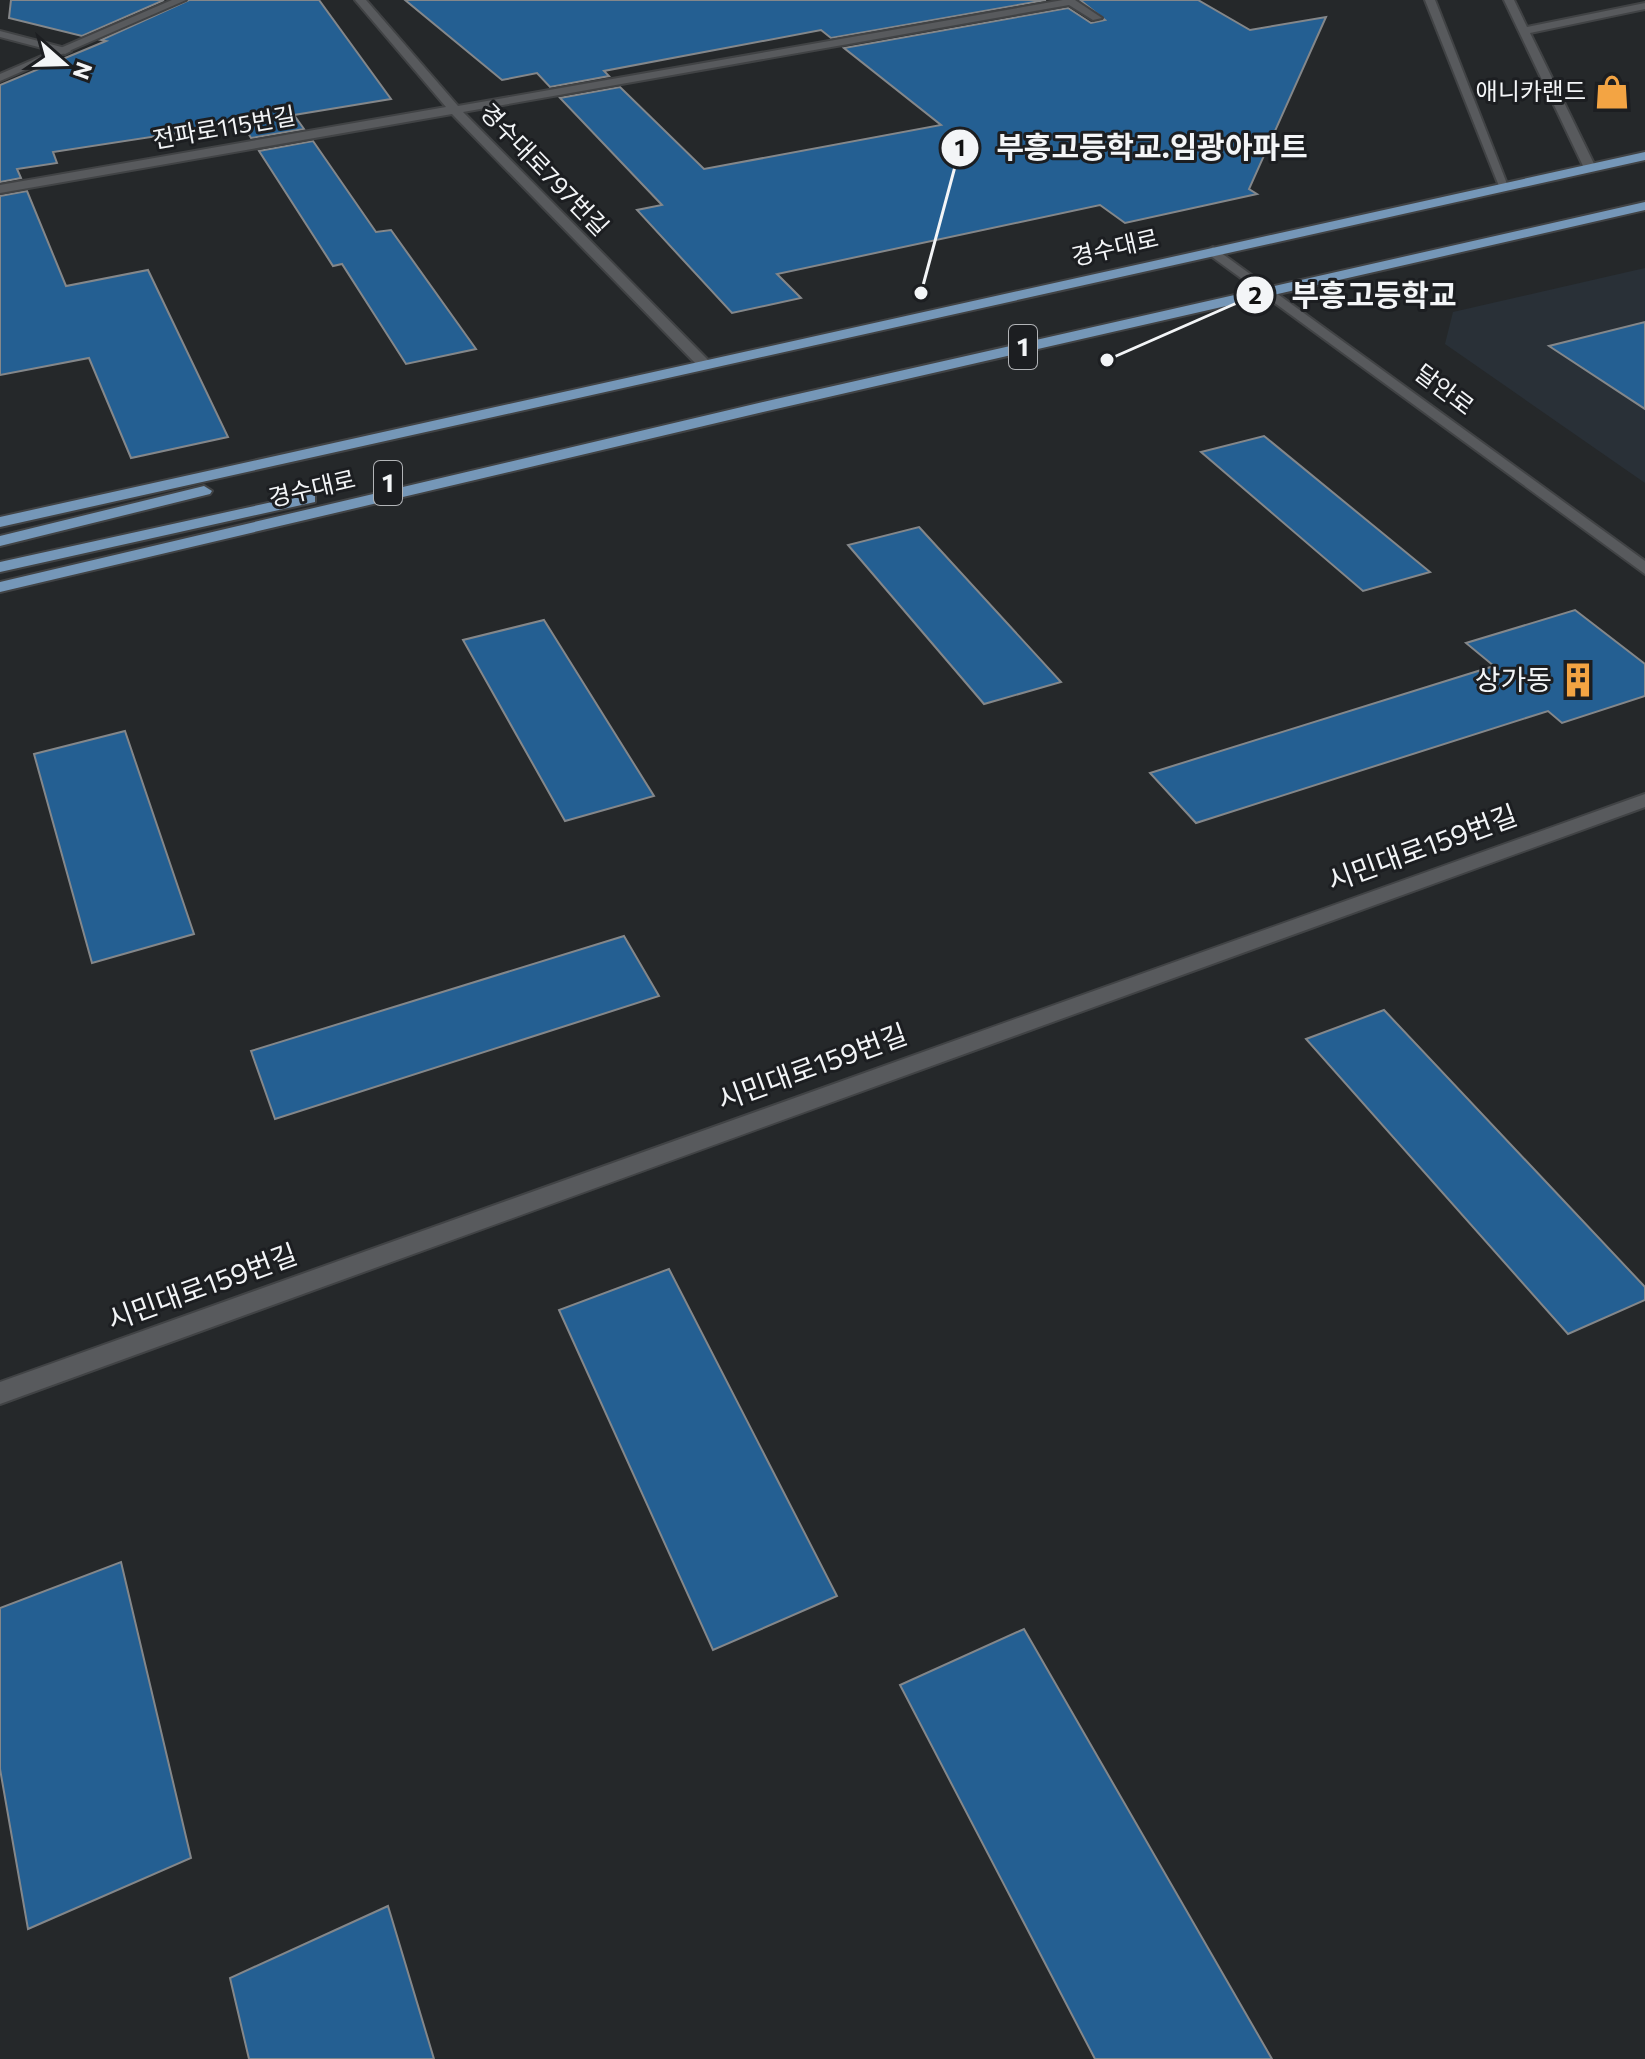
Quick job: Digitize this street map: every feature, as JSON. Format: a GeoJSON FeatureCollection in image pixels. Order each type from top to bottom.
{"type":"FeatureCollection","features":[{"type":"Feature","properties":{"kind":"main road","name":"경수대로"},"geometry":{"type":"LineString","coordinates":[[0,522],[1645,156]]}},
{"type":"Feature","properties":{"kind":"main road","name":"경수대로"},"geometry":{"type":"LineString","coordinates":[[0,587],[776,404],[1645,206]]}},
{"type":"Feature","properties":{"kind":"main road","name":"경수대로"},"geometry":{"type":"LineString","coordinates":[[0,541],[131,510],[596,388]]}},
{"type":"Feature","properties":{"kind":"main road","name":"경수대로"},"geometry":{"type":"LineString","coordinates":[[0,567],[145,533],[776,404]]}},
{"type":"Feature","properties":{"kind":"street"},"geometry":{"type":"LineString","coordinates":[[0,78],[181,0]]}},
{"type":"Feature","properties":{"kind":"street","name":"경수대로797번길"},"geometry":{"type":"LineString","coordinates":[[360,0],[455,110],[704,364]]}},
{"type":"Feature","properties":{"kind":"street"},"geometry":{"type":"LineString","coordinates":[[1430,0],[1505,186]]}},
{"type":"Feature","properties":{"kind":"street"},"geometry":{"type":"LineString","coordinates":[[1509,0],[1590,168]]}},
{"type":"Feature","properties":{"kind":"street"},"geometry":{"type":"LineString","coordinates":[[1070,1],[1097,18]]}},
{"type":"Feature","properties":{"kind":"street","name":"전파로115번길"},"geometry":{"type":"LineString","coordinates":[[0,189],[1070,1]]}},
{"type":"Feature","properties":{"kind":"street"},"geometry":{"type":"LineString","coordinates":[[1523,31],[1645,6]]}},
{"type":"Feature","properties":{"kind":"street"},"geometry":{"type":"LineString","coordinates":[[0,34],[65,51]]}},
{"type":"Feature","properties":{"kind":"street","name":"달안로"},"geometry":{"type":"LineString","coordinates":[[1213,251],[1645,569]]}},
{"type":"Feature","properties":{"kind":"street","name":"시민대로159번길"},"geometry":{"type":"LineString","coordinates":[[0,1393],[1645,800]]}},
{"type":"Feature","properties":{"kind":"shaded area"},"geometry":{"type":"Polygon","coordinates":[[[1645,268],[1645,483],[1445,344],[1453,312],[1645,268]]]}},
{"type":"Feature","properties":{"kind":"building"},"geometry":{"type":"Polygon","coordinates":[[[11,0],[164,0],[82,36],[9,18],[11,0]]]}},
{"type":"Feature","properties":{"kind":"building"},"geometry":{"type":"Polygon","coordinates":[[[189,0],[319,0],[391,99],[294,115],[304,129],[251,138],[242,123],[53,152],[57,163],[17,169],[21,178],[0,182],[0,85],[106,41],[101,40],[189,0]]]}},
{"type":"Feature","properties":{"kind":"building"},"geometry":{"type":"Polygon","coordinates":[[[405,0],[1046,0],[831,38],[821,30],[604,71],[609,76],[550,87],[537,73],[502,80],[405,0]]]}},
{"type":"Feature","properties":{"kind":"building"},"geometry":{"type":"Polygon","coordinates":[[[1080,0],[1198,0],[1250,30],[1326,17],[1249,189],[1257,194],[1125,223],[1100,205],[777,274],[801,298],[732,313],[637,210],[662,205],[560,98],[620,87],[704,169],[941,125],[844,48],[1068,8],[1091,23],[1105,20],[1080,0]]]}},
{"type":"Feature","properties":{"kind":"building"},"geometry":{"type":"Polygon","coordinates":[[[313,141],[376,232],[391,230],[476,349],[406,364],[342,264],[333,266],[259,151],[313,141]]]}},
{"type":"Feature","properties":{"kind":"building"},"geometry":{"type":"Polygon","coordinates":[[[27,191],[66,286],[148,270],[228,437],[131,458],[89,358],[0,375],[0,196],[27,191]]]}},
{"type":"Feature","properties":{"kind":"building"},"geometry":{"type":"Polygon","coordinates":[[[1645,322],[1645,409],[1549,346],[1645,322]]]}},
{"type":"Feature","properties":{"kind":"building"},"geometry":{"type":"Polygon","coordinates":[[[1264,436],[1430,572],[1363,591],[1201,452],[1264,436]]]}},
{"type":"Feature","properties":{"kind":"building"},"geometry":{"type":"Polygon","coordinates":[[[919,527],[1061,682],[984,704],[848,545],[919,527]]]}},
{"type":"Feature","properties":{"kind":"building"},"geometry":{"type":"Polygon","coordinates":[[[1575,610],[1645,664],[1645,696],[1562,723],[1548,711],[1196,823],[1150,773],[1494,666],[1466,643],[1575,610]]]}},
{"type":"Feature","properties":{"kind":"building"},"geometry":{"type":"Polygon","coordinates":[[[544,620],[654,796],[565,821],[463,640],[544,620]]]}},
{"type":"Feature","properties":{"kind":"building"},"geometry":{"type":"Polygon","coordinates":[[[125,731],[194,934],[92,963],[34,754],[125,731]]]}},
{"type":"Feature","properties":{"kind":"building"},"geometry":{"type":"Polygon","coordinates":[[[624,936],[659,996],[275,1119],[251,1051],[624,936]]]}},
{"type":"Feature","properties":{"kind":"building"},"geometry":{"type":"Polygon","coordinates":[[[1384,1010],[1645,1287],[1645,1300],[1568,1334],[1306,1039],[1384,1010]]]}},
{"type":"Feature","properties":{"kind":"building"},"geometry":{"type":"Polygon","coordinates":[[[669,1269],[837,1596],[713,1650],[559,1310],[669,1269]]]}},
{"type":"Feature","properties":{"kind":"building"},"geometry":{"type":"Polygon","coordinates":[[[121,1562],[191,1858],[28,1929],[0,1769],[0,1608],[121,1562]]]}},
{"type":"Feature","properties":{"kind":"building"},"geometry":{"type":"Polygon","coordinates":[[[1024,1629],[1272,2059],[1095,2059],[900,1685],[1024,1629]]]}},
{"type":"Feature","properties":{"kind":"building"},"geometry":{"type":"Polygon","coordinates":[[[388,1906],[434,2059],[249,2059],[230,1978],[388,1906]]]}},
{"type":"Feature","properties":{"kind":"place","name":"애니카랜드"},"geometry":{"type":"Point","coordinates":[1612,92]}},
{"type":"Feature","properties":{"kind":"place","name":"부흥고등학교.임광아파트"},"geometry":{"type":"Point","coordinates":[921,293]}},
{"type":"Feature","properties":{"kind":"place","name":"부흥고등학교"},"geometry":{"type":"Point","coordinates":[1107,360]}},
{"type":"Feature","properties":{"kind":"place","name":"상가동"},"geometry":{"type":"Point","coordinates":[1578,680]}}]}
